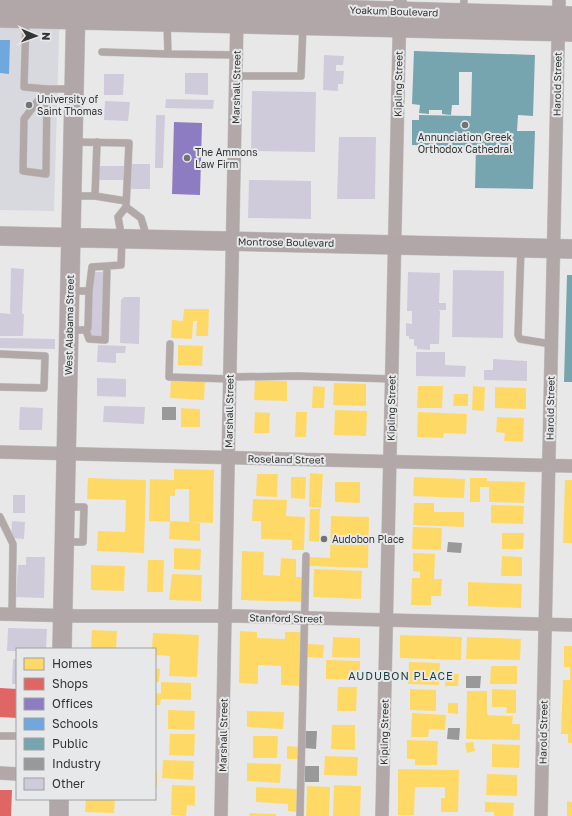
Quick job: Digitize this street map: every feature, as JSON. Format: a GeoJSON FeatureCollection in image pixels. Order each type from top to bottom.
{"type":"FeatureCollection","features":[{"type":"Feature","properties":{"kind":"street","name":"Yoakum Boulevard"},"geometry":{"type":"LineString","coordinates":[[0,0],[76,7],[238,15],[400,13],[564,19]]}},
{"type":"Feature","properties":{"kind":"street","name":"Yoakum Boulevard"},"geometry":{"type":"LineString","coordinates":[[0,18],[26,18],[76,7],[166,22],[238,15],[303,25],[463,6],[564,19]]}},
{"type":"Feature","properties":{"kind":"street","name":"West Alabama Street"},"geometry":{"type":"LineString","coordinates":[[62,648],[66,454],[78,330],[70,291],[76,7]]}},
{"type":"Feature","properties":{"kind":"street","name":"Kipling Street"},"geometry":{"type":"LineString","coordinates":[[382,816],[400,13]]}},
{"type":"Feature","properties":{"kind":"street","name":"Marshall Street"},"geometry":{"type":"LineString","coordinates":[[221,816],[232,241],[238,15]]}},
{"type":"Feature","properties":{"kind":"street","name":"Harold Street"},"geometry":{"type":"LineString","coordinates":[[541,816],[553,249],[564,19]]}},
{"type":"Feature","properties":{"kind":"street","name":"Montrose Boulevard"},"geometry":{"type":"LineString","coordinates":[[0,236],[572,249]]}},
{"type":"Feature","properties":{"kind":"street","name":"Roseland Street"},"geometry":{"type":"LineString","coordinates":[[0,452],[572,466]]}},
{"type":"Feature","properties":{"kind":"street","name":"Stanford Street"},"geometry":{"type":"LineString","coordinates":[[6,614],[225,616],[572,625]]}},
{"type":"Feature","properties":{"kind":"street"},"geometry":{"type":"LineString","coordinates":[[0,773],[16,774]]}},
{"type":"Feature","properties":{"kind":"street"},"geometry":{"type":"LineString","coordinates":[[59,800],[59,816]]}},
{"type":"Feature","properties":{"kind":"lane"},"geometry":{"type":"LineString","coordinates":[[26,18],[24,86],[47,89],[74,89]]}},
{"type":"Feature","properties":{"kind":"lane"},"geometry":{"type":"LineString","coordinates":[[166,22],[168,54]]}},
{"type":"Feature","properties":{"kind":"lane"},"geometry":{"type":"LineString","coordinates":[[236,76],[301,76],[303,25]]}},
{"type":"Feature","properties":{"kind":"lane"},"geometry":{"type":"LineString","coordinates":[[102,52],[237,55]]}},
{"type":"Feature","properties":{"kind":"lane"},"geometry":{"type":"LineString","coordinates":[[47,89],[46,174],[23,171],[24,119],[47,89]]}},
{"type":"Feature","properties":{"kind":"lane"},"geometry":{"type":"LineString","coordinates":[[73,142],[129,143],[126,204],[118,217],[122,239],[121,265],[92,267],[88,328],[78,330]]}},
{"type":"Feature","properties":{"kind":"lane"},"geometry":{"type":"LineString","coordinates":[[95,196],[97,142]]}},
{"type":"Feature","properties":{"kind":"lane"},"geometry":{"type":"LineString","coordinates":[[72,196],[95,196],[126,204],[141,218],[147,239]]}},
{"type":"Feature","properties":{"kind":"lane"},"geometry":{"type":"LineString","coordinates":[[521,248],[518,335],[520,339],[551,344]]}},
{"type":"Feature","properties":{"kind":"lane"},"geometry":{"type":"LineString","coordinates":[[78,330],[89,339],[105,340],[107,266]]}},
{"type":"Feature","properties":{"kind":"lane"},"geometry":{"type":"LineString","coordinates":[[70,291],[90,291]]}},
{"type":"Feature","properties":{"kind":"lane"},"geometry":{"type":"LineString","coordinates":[[170,344],[169,377],[230,378],[298,376],[392,379]]}},
{"type":"Feature","properties":{"kind":"lane"},"geometry":{"type":"LineString","coordinates":[[0,354],[45,356],[44,388],[0,387]]}},
{"type":"Feature","properties":{"kind":"lane"},"geometry":{"type":"LineString","coordinates":[[0,517],[13,544],[6,614]]}},
{"type":"Feature","properties":{"kind":"lane"},"geometry":{"type":"LineString","coordinates":[[300,816],[306,556]]}},
{"type":"Feature","properties":{"kind":"lane"},"geometry":{"type":"LineString","coordinates":[[0,736],[16,736]]}},
{"type":"Feature","properties":{"kind":"shaded area","name":"University of Saint Thomas"},"geometry":{"type":"Polygon","coordinates":[[[0,0],[60,0],[54,211],[0,210],[0,0]]]}},
{"type":"Feature","properties":{"kind":"building: Homes"},"geometry":{"type":"Polygon","coordinates":[[[184,309],[209,309],[208,336],[196,336],[197,321],[193,321],[192,339],[171,338],[172,320],[183,321],[184,309]]]}},
{"type":"Feature","properties":{"kind":"building: Homes"},"geometry":{"type":"Polygon","coordinates":[[[178,345],[203,346],[202,366],[178,365],[178,345]]]}},
{"type":"Feature","properties":{"kind":"building: Homes"},"geometry":{"type":"Polygon","coordinates":[[[171,380],[205,381],[204,400],[170,398],[171,380]]]}},
{"type":"Feature","properties":{"kind":"building: Homes"},"geometry":{"type":"Polygon","coordinates":[[[255,380],[287,381],[287,401],[254,400],[255,380]]]}},
{"type":"Feature","properties":{"kind":"building: Homes"},"geometry":{"type":"Polygon","coordinates":[[[334,383],[366,384],[366,406],[333,405],[334,383]]]}},
{"type":"Feature","properties":{"kind":"building: Homes"},"geometry":{"type":"Polygon","coordinates":[[[313,386],[325,387],[324,408],[312,408],[313,386]]]}},
{"type":"Feature","properties":{"kind":"building: Homes"},"geometry":{"type":"Polygon","coordinates":[[[418,386],[443,386],[442,408],[417,408],[418,386]]]}},
{"type":"Feature","properties":{"kind":"building: Homes"},"geometry":{"type":"Polygon","coordinates":[[[473,386],[485,387],[484,411],[472,410],[473,386]]]}},
{"type":"Feature","properties":{"kind":"building: Homes"},"geometry":{"type":"Polygon","coordinates":[[[495,387],[526,388],[526,409],[495,408],[495,387]]]}},
{"type":"Feature","properties":{"kind":"building: Homes"},"geometry":{"type":"Polygon","coordinates":[[[454,394],[468,394],[468,406],[453,406],[454,394]]]}},
{"type":"Feature","properties":{"kind":"building: Homes"},"geometry":{"type":"Polygon","coordinates":[[[181,408],[200,409],[200,427],[181,427],[181,408]]]}},
{"type":"Feature","properties":{"kind":"building: Homes"},"geometry":{"type":"Polygon","coordinates":[[[335,410],[367,411],[366,436],[334,435],[335,410]]]}},
{"type":"Feature","properties":{"kind":"building: Homes"},"geometry":{"type":"Polygon","coordinates":[[[255,412],[270,413],[269,433],[254,433],[255,412]]]}},
{"type":"Feature","properties":{"kind":"building: Homes"},"geometry":{"type":"Polygon","coordinates":[[[296,412],[307,412],[306,437],[295,437],[296,412]]]}},
{"type":"Feature","properties":{"kind":"building: Homes"},"geometry":{"type":"Polygon","coordinates":[[[418,412],[467,414],[466,434],[444,433],[443,438],[417,437],[418,412]]]}},
{"type":"Feature","properties":{"kind":"building: Homes"},"geometry":{"type":"Polygon","coordinates":[[[497,417],[524,418],[523,442],[504,441],[505,433],[496,432],[497,417]]]}},
{"type":"Feature","properties":{"kind":"building: Homes"},"geometry":{"type":"Polygon","coordinates":[[[174,469],[214,470],[213,523],[191,522],[200,523],[200,541],[169,539],[170,522],[149,521],[150,479],[174,480],[174,469]],[[175,489],[175,496],[170,496],[170,521],[189,522],[189,489],[175,489]]]}},
{"type":"Feature","properties":{"kind":"building: Homes"},"geometry":{"type":"Polygon","coordinates":[[[310,473],[323,474],[321,508],[309,507],[310,473]]]}},
{"type":"Feature","properties":{"kind":"building: Homes"},"geometry":{"type":"Polygon","coordinates":[[[257,474],[278,474],[277,497],[256,496],[257,474]]]}},
{"type":"Feature","properties":{"kind":"building: Homes"},"geometry":{"type":"Polygon","coordinates":[[[291,477],[306,477],[305,499],[291,498],[291,477]]]}},
{"type":"Feature","properties":{"kind":"building: Homes"},"geometry":{"type":"Polygon","coordinates":[[[414,477],[465,479],[464,498],[413,496],[414,477]]]}},
{"type":"Feature","properties":{"kind":"building: Homes"},"geometry":{"type":"Polygon","coordinates":[[[88,478],[146,480],[144,553],[97,551],[98,531],[125,532],[126,500],[87,499],[88,478]]]}},
{"type":"Feature","properties":{"kind":"building: Homes"},"geometry":{"type":"Polygon","coordinates":[[[470,478],[487,478],[487,481],[525,482],[524,503],[489,502],[489,487],[480,487],[480,502],[470,502],[470,478]]]}},
{"type":"Feature","properties":{"kind":"building: Homes"},"geometry":{"type":"Polygon","coordinates":[[[565,480],[572,480],[572,543],[563,543],[565,480]]]}},
{"type":"Feature","properties":{"kind":"building: Homes"},"geometry":{"type":"Polygon","coordinates":[[[335,482],[360,482],[360,503],[335,502],[335,482]]]}},
{"type":"Feature","properties":{"kind":"building: Homes"},"geometry":{"type":"Polygon","coordinates":[[[253,499],[287,500],[286,516],[305,517],[304,550],[292,550],[292,540],[261,539],[261,521],[252,521],[253,499]]]}},
{"type":"Feature","properties":{"kind":"building: Homes"},"geometry":{"type":"Polygon","coordinates":[[[414,503],[434,503],[434,512],[464,512],[464,527],[413,525],[414,503]]]}},
{"type":"Feature","properties":{"kind":"building: Homes"},"geometry":{"type":"Polygon","coordinates":[[[491,505],[524,506],[523,524],[491,523],[491,505]]]}},
{"type":"Feature","properties":{"kind":"building: Homes"},"geometry":{"type":"Polygon","coordinates":[[[310,509],[320,509],[319,542],[309,541],[310,509]]]}},
{"type":"Feature","properties":{"kind":"building: Homes"},"geometry":{"type":"Polygon","coordinates":[[[331,516],[369,517],[368,568],[310,566],[310,557],[330,558],[331,516]]]}},
{"type":"Feature","properties":{"kind":"building: Homes"},"geometry":{"type":"Polygon","coordinates":[[[413,527],[442,528],[441,550],[412,549],[413,527]]]}},
{"type":"Feature","properties":{"kind":"building: Homes"},"geometry":{"type":"Polygon","coordinates":[[[502,533],[524,533],[523,549],[502,549],[502,533]]]}},
{"type":"Feature","properties":{"kind":"building: Homes"},"geometry":{"type":"Polygon","coordinates":[[[174,548],[201,549],[200,570],[174,569],[174,548]]]}},
{"type":"Feature","properties":{"kind":"building: Homes"},"geometry":{"type":"Polygon","coordinates":[[[242,551],[264,552],[263,575],[280,576],[281,558],[296,559],[296,577],[304,577],[303,602],[241,600],[242,551]]]}},
{"type":"Feature","properties":{"kind":"building: Homes"},"geometry":{"type":"Polygon","coordinates":[[[413,553],[435,554],[434,579],[442,579],[441,596],[431,596],[431,605],[411,605],[412,578],[420,578],[420,572],[413,571],[413,553]]]}},
{"type":"Feature","properties":{"kind":"building: Homes"},"geometry":{"type":"Polygon","coordinates":[[[502,556],[522,557],[522,576],[501,576],[502,556]]]}},
{"type":"Feature","properties":{"kind":"building: Homes"},"geometry":{"type":"Polygon","coordinates":[[[148,560],[164,560],[163,592],[147,592],[148,560]]]}},
{"type":"Feature","properties":{"kind":"building: Homes"},"geometry":{"type":"Polygon","coordinates":[[[91,565],[125,566],[124,591],[91,590],[91,565]]]}},
{"type":"Feature","properties":{"kind":"building: Homes"},"geometry":{"type":"Polygon","coordinates":[[[314,569],[362,571],[361,599],[313,597],[314,569]]]}},
{"type":"Feature","properties":{"kind":"building: Homes"},"geometry":{"type":"Polygon","coordinates":[[[172,574],[202,575],[201,601],[169,600],[172,574]]]}},
{"type":"Feature","properties":{"kind":"building: Homes"},"geometry":{"type":"Polygon","coordinates":[[[468,582],[522,584],[521,608],[468,606],[468,582]]]}},
{"type":"Feature","properties":{"kind":"building: Homes"},"geometry":{"type":"Polygon","coordinates":[[[92,630],[117,631],[116,648],[91,648],[92,630]]]}},
{"type":"Feature","properties":{"kind":"building: Homes"},"geometry":{"type":"Polygon","coordinates":[[[240,631],[257,632],[257,638],[285,639],[285,632],[304,632],[302,686],[281,685],[281,666],[258,665],[258,684],[239,683],[240,631]]]}},
{"type":"Feature","properties":{"kind":"building: Homes"},"geometry":{"type":"Polygon","coordinates":[[[153,633],[199,635],[197,677],[169,676],[170,656],[156,655],[156,648],[152,648],[153,633]]]}},
{"type":"Feature","properties":{"kind":"building: Homes"},"geometry":{"type":"Polygon","coordinates":[[[400,635],[462,637],[461,660],[400,658],[400,635]]]}},
{"type":"Feature","properties":{"kind":"building: Homes"},"geometry":{"type":"Polygon","coordinates":[[[333,637],[360,638],[360,658],[332,657],[333,637]]]}},
{"type":"Feature","properties":{"kind":"building: Homes"},"geometry":{"type":"Polygon","coordinates":[[[467,637],[521,639],[520,660],[466,659],[467,637]]]}},
{"type":"Feature","properties":{"kind":"building: Homes"},"geometry":{"type":"Polygon","coordinates":[[[308,644],[324,645],[323,658],[307,657],[308,644]]]}},
{"type":"Feature","properties":{"kind":"building: Homes"},"geometry":{"type":"Polygon","coordinates":[[[564,646],[572,646],[572,743],[568,743],[568,734],[561,734],[563,680],[570,680],[570,667],[564,667],[564,646]]]}},
{"type":"Feature","properties":{"kind":"building: Homes"},"geometry":{"type":"Polygon","coordinates":[[[326,660],[360,661],[360,680],[326,679],[326,660]]]}},
{"type":"Feature","properties":{"kind":"building: Homes"},"geometry":{"type":"Polygon","coordinates":[[[409,662],[440,663],[439,685],[408,684],[409,662]]]}},
{"type":"Feature","properties":{"kind":"building: Homes"},"geometry":{"type":"Polygon","coordinates":[[[491,666],[517,666],[517,684],[490,684],[491,666]]]}},
{"type":"Feature","properties":{"kind":"building: Homes"},"geometry":{"type":"Polygon","coordinates":[[[156,668],[160,669],[159,682],[156,682],[156,668]]]}},
{"type":"Feature","properties":{"kind":"building: Homes"},"geometry":{"type":"Polygon","coordinates":[[[445,674],[459,674],[458,686],[445,686],[445,674]]]}},
{"type":"Feature","properties":{"kind":"building: Homes"},"geometry":{"type":"Polygon","coordinates":[[[161,682],[191,683],[191,700],[161,699],[160,705],[156,705],[156,693],[161,694],[161,682]]]}},
{"type":"Feature","properties":{"kind":"building: Homes"},"geometry":{"type":"Polygon","coordinates":[[[338,687],[357,687],[356,711],[337,711],[338,687]]]}},
{"type":"Feature","properties":{"kind":"building: Homes"},"geometry":{"type":"Polygon","coordinates":[[[410,689],[436,690],[436,711],[410,710],[410,689]]]}},
{"type":"Feature","properties":{"kind":"building: Homes"},"geometry":{"type":"Polygon","coordinates":[[[492,689],[516,690],[516,713],[506,713],[507,707],[492,707],[492,689]]]}},
{"type":"Feature","properties":{"kind":"building: Homes"},"geometry":{"type":"Polygon","coordinates":[[[467,691],[487,691],[487,715],[513,716],[512,724],[520,724],[520,740],[466,739],[467,691]]]}},
{"type":"Feature","properties":{"kind":"building: Homes"},"geometry":{"type":"Polygon","coordinates":[[[448,703],[458,703],[458,714],[448,713],[448,703]]]}},
{"type":"Feature","properties":{"kind":"building: Homes"},"geometry":{"type":"Polygon","coordinates":[[[168,710],[195,711],[194,730],[168,729],[168,710]]]}},
{"type":"Feature","properties":{"kind":"building: Homes"},"geometry":{"type":"Polygon","coordinates":[[[247,711],[284,712],[283,729],[247,727],[247,711]]]}},
{"type":"Feature","properties":{"kind":"building: Homes"},"geometry":{"type":"Polygon","coordinates":[[[412,713],[446,715],[445,730],[429,729],[428,737],[411,737],[412,713]]]}},
{"type":"Feature","properties":{"kind":"building: Homes"},"geometry":{"type":"Polygon","coordinates":[[[332,725],[355,725],[355,750],[331,749],[332,725]]]}},
{"type":"Feature","properties":{"kind":"building: Homes"},"geometry":{"type":"Polygon","coordinates":[[[170,734],[195,734],[194,756],[169,755],[170,734]]]}},
{"type":"Feature","properties":{"kind":"building: Homes"},"geometry":{"type":"Polygon","coordinates":[[[253,736],[278,736],[277,758],[253,758],[253,736]]]}},
{"type":"Feature","properties":{"kind":"building: Homes"},"geometry":{"type":"Polygon","coordinates":[[[407,740],[438,741],[437,765],[415,765],[415,759],[407,759],[407,740]]]}},
{"type":"Feature","properties":{"kind":"building: Homes"},"geometry":{"type":"Polygon","coordinates":[[[473,742],[475,751],[467,753],[465,743],[473,742]]]}},
{"type":"Feature","properties":{"kind":"building: Homes"},"geometry":{"type":"Polygon","coordinates":[[[492,744],[520,745],[519,768],[492,767],[492,744]]]}},
{"type":"Feature","properties":{"kind":"building: Homes"},"geometry":{"type":"Polygon","coordinates":[[[287,746],[299,747],[299,759],[287,759],[287,746]]]}},
{"type":"Feature","properties":{"kind":"building: Homes"},"geometry":{"type":"Polygon","coordinates":[[[325,756],[358,757],[357,776],[324,775],[325,756]]]}},
{"type":"Feature","properties":{"kind":"building: Homes"},"geometry":{"type":"Polygon","coordinates":[[[163,760],[194,761],[193,780],[162,778],[163,760]]]}},
{"type":"Feature","properties":{"kind":"building: Homes"},"geometry":{"type":"Polygon","coordinates":[[[247,763],[281,764],[280,783],[247,781],[247,763]]]}},
{"type":"Feature","properties":{"kind":"building: Homes"},"geometry":{"type":"Polygon","coordinates":[[[398,769],[459,770],[458,812],[441,812],[441,798],[445,798],[445,787],[415,787],[414,815],[398,815],[398,769]]]}},
{"type":"Feature","properties":{"kind":"building: Homes"},"geometry":{"type":"Polygon","coordinates":[[[156,772],[157,772],[156,786],[156,772]]]}},
{"type":"Feature","properties":{"kind":"building: Homes"},"geometry":{"type":"Polygon","coordinates":[[[487,774],[517,775],[517,796],[486,795],[487,774]]]}},
{"type":"Feature","properties":{"kind":"building: Homes"},"geometry":{"type":"Polygon","coordinates":[[[172,785],[195,786],[195,806],[187,805],[186,816],[171,815],[172,785]]]}},
{"type":"Feature","properties":{"kind":"building: Homes"},"geometry":{"type":"Polygon","coordinates":[[[334,785],[361,786],[360,816],[333,816],[334,785]]]}},
{"type":"Feature","properties":{"kind":"building: Homes"},"geometry":{"type":"Polygon","coordinates":[[[307,786],[330,787],[329,816],[306,816],[307,786]]]}},
{"type":"Feature","properties":{"kind":"building: Homes"},"geometry":{"type":"Polygon","coordinates":[[[256,787],[299,789],[298,812],[288,811],[288,804],[256,802],[256,787]]]}},
{"type":"Feature","properties":{"kind":"building: Homes"},"geometry":{"type":"Polygon","coordinates":[[[86,800],[115,800],[114,813],[85,812],[86,800]]]}},
{"type":"Feature","properties":{"kind":"building: Homes"},"geometry":{"type":"Polygon","coordinates":[[[567,801],[572,802],[572,816],[567,816],[567,801]]]}},
{"type":"Feature","properties":{"kind":"building: Homes"},"geometry":{"type":"Polygon","coordinates":[[[485,802],[514,803],[513,816],[494,816],[494,812],[485,812],[485,802]]]}},
{"type":"Feature","properties":{"kind":"building: Homes"},"geometry":{"type":"Polygon","coordinates":[[[250,813],[276,814],[276,816],[249,816],[250,813]]]}},
{"type":"Feature","properties":{"kind":"building: Shops"},"geometry":{"type":"Polygon","coordinates":[[[0,688],[16,689],[16,718],[0,717],[0,688]]]}},
{"type":"Feature","properties":{"kind":"building: Shops"},"geometry":{"type":"Polygon","coordinates":[[[0,790],[12,790],[11,816],[0,816],[0,790]]]}},
{"type":"Feature","properties":{"kind":"building: Offices"},"geometry":{"type":"Polygon","coordinates":[[[174,122],[202,123],[200,195],[172,194],[174,122]]]}},
{"type":"Feature","properties":{"kind":"building: Schools"},"geometry":{"type":"Polygon","coordinates":[[[0,40],[10,40],[9,74],[0,73],[0,40]]]}},
{"type":"Feature","properties":{"kind":"building: Public","name":"Annunciation Greek Orthodox Cathedral"},"geometry":{"type":"Polygon","coordinates":[[[414,51],[535,55],[533,116],[518,115],[517,131],[535,131],[533,189],[475,188],[476,147],[412,145],[412,120],[419,120],[419,115],[471,116],[472,72],[459,72],[459,105],[452,105],[451,115],[442,114],[442,110],[429,110],[429,114],[419,113],[420,105],[412,104],[414,51]]]}},
{"type":"Feature","properties":{"kind":"building: Public"},"geometry":{"type":"Polygon","coordinates":[[[567,275],[572,275],[572,382],[564,382],[567,275]]]}},
{"type":"Feature","properties":{"kind":"building: Industry"},"geometry":{"type":"Polygon","coordinates":[[[162,407],[176,407],[176,420],[162,420],[162,407]]]}},
{"type":"Feature","properties":{"kind":"building: Industry"},"geometry":{"type":"Polygon","coordinates":[[[448,542],[462,543],[461,553],[447,552],[448,542]]]}},
{"type":"Feature","properties":{"kind":"building: Industry"},"geometry":{"type":"Polygon","coordinates":[[[466,676],[481,676],[480,688],[466,688],[466,676]]]}},
{"type":"Feature","properties":{"kind":"building: Industry"},"geometry":{"type":"Polygon","coordinates":[[[448,728],[460,728],[459,740],[447,739],[448,728]]]}},
{"type":"Feature","properties":{"kind":"building: Industry"},"geometry":{"type":"Polygon","coordinates":[[[305,731],[317,731],[316,749],[304,748],[305,731]]]}},
{"type":"Feature","properties":{"kind":"building: Industry"},"geometry":{"type":"Polygon","coordinates":[[[305,766],[319,766],[319,782],[305,782],[305,766]]]}},
{"type":"Feature","properties":{"kind":"building: Other"},"geometry":{"type":"Polygon","coordinates":[[[324,55],[344,56],[343,65],[336,65],[336,71],[344,71],[343,84],[338,84],[338,91],[323,90],[324,55]]]}},
{"type":"Feature","properties":{"kind":"building: Other"},"geometry":{"type":"Polygon","coordinates":[[[185,73],[208,73],[208,95],[185,94],[185,73]]]}},
{"type":"Feature","properties":{"kind":"building: Other"},"geometry":{"type":"Polygon","coordinates":[[[104,74],[124,74],[123,95],[104,95],[104,74]]]}},
{"type":"Feature","properties":{"kind":"building: Other"},"geometry":{"type":"Polygon","coordinates":[[[252,91],[316,92],[315,152],[251,151],[252,91]]]}},
{"type":"Feature","properties":{"kind":"building: Other"},"geometry":{"type":"Polygon","coordinates":[[[166,99],[214,100],[213,109],[165,108],[166,99]]]}},
{"type":"Feature","properties":{"kind":"building: Other"},"geometry":{"type":"Polygon","coordinates":[[[105,101],[130,102],[128,121],[104,120],[105,101]]]}},
{"type":"Feature","properties":{"kind":"building: Other"},"geometry":{"type":"Polygon","coordinates":[[[156,115],[165,115],[163,168],[155,168],[156,115]]]}},
{"type":"Feature","properties":{"kind":"building: Other"},"geometry":{"type":"Polygon","coordinates":[[[339,137],[376,137],[375,199],[337,199],[339,137]]]}},
{"type":"Feature","properties":{"kind":"building: Other"},"geometry":{"type":"Polygon","coordinates":[[[131,164],[150,164],[150,189],[131,189],[131,164]]]}},
{"type":"Feature","properties":{"kind":"building: Other"},"geometry":{"type":"Polygon","coordinates":[[[98,166],[124,166],[124,180],[98,180],[98,166]]]}},
{"type":"Feature","properties":{"kind":"building: Other"},"geometry":{"type":"Polygon","coordinates":[[[249,180],[311,181],[311,219],[248,218],[249,180]]]}},
{"type":"Feature","properties":{"kind":"building: Other"},"geometry":{"type":"Polygon","coordinates":[[[11,268],[24,269],[22,314],[24,314],[23,336],[0,336],[0,313],[11,314],[11,268]]]}},
{"type":"Feature","properties":{"kind":"building: Other"},"geometry":{"type":"Polygon","coordinates":[[[453,270],[504,271],[503,338],[452,337],[453,270]]]}},
{"type":"Feature","properties":{"kind":"building: Other"},"geometry":{"type":"Polygon","coordinates":[[[92,272],[104,272],[102,336],[90,336],[92,272]]]}},
{"type":"Feature","properties":{"kind":"building: Other"},"geometry":{"type":"Polygon","coordinates":[[[408,272],[440,273],[439,303],[446,303],[446,310],[439,310],[439,344],[430,344],[430,350],[417,349],[417,346],[414,346],[414,339],[409,339],[409,336],[406,336],[406,323],[412,324],[412,311],[407,311],[408,272]]]}},
{"type":"Feature","properties":{"kind":"building: Other"},"geometry":{"type":"Polygon","coordinates":[[[124,297],[140,297],[139,344],[120,343],[121,300],[124,297]]]}},
{"type":"Feature","properties":{"kind":"building: Other"},"geometry":{"type":"Polygon","coordinates":[[[0,338],[55,339],[55,349],[0,348],[0,338]]]}},
{"type":"Feature","properties":{"kind":"building: Other"},"geometry":{"type":"Polygon","coordinates":[[[98,345],[126,346],[125,353],[116,353],[116,363],[97,362],[98,345]]]}},
{"type":"Feature","properties":{"kind":"building: Other"},"geometry":{"type":"Polygon","coordinates":[[[416,352],[445,352],[445,365],[466,366],[465,377],[416,376],[416,352]]]}},
{"type":"Feature","properties":{"kind":"building: Other"},"geometry":{"type":"Polygon","coordinates":[[[493,359],[527,361],[527,381],[484,380],[484,370],[493,370],[493,359]]]}},
{"type":"Feature","properties":{"kind":"building: Other"},"geometry":{"type":"Polygon","coordinates":[[[97,378],[126,379],[126,397],[97,396],[97,378]]]}},
{"type":"Feature","properties":{"kind":"building: Other"},"geometry":{"type":"Polygon","coordinates":[[[104,406],[145,407],[144,424],[103,422],[104,406]]]}},
{"type":"Feature","properties":{"kind":"building: Other"},"geometry":{"type":"Polygon","coordinates":[[[20,407],[43,408],[42,430],[19,430],[20,407]]]}},
{"type":"Feature","properties":{"kind":"building: Other"},"geometry":{"type":"Polygon","coordinates":[[[13,495],[25,495],[25,513],[13,513],[13,495]]]}},
{"type":"Feature","properties":{"kind":"building: Other"},"geometry":{"type":"Polygon","coordinates":[[[12,521],[25,522],[24,539],[11,538],[12,521]]]}},
{"type":"Feature","properties":{"kind":"building: Other"},"geometry":{"type":"Polygon","coordinates":[[[26,557],[45,557],[44,598],[16,597],[18,565],[26,565],[26,557]]]}},
{"type":"Feature","properties":{"kind":"building: Other"},"geometry":{"type":"Polygon","coordinates":[[[8,628],[47,629],[46,648],[16,648],[16,651],[7,651],[8,628]]]}},
{"type":"Feature","properties":{"kind":"building: Other"},"geometry":{"type":"Polygon","coordinates":[[[13,659],[16,659],[16,684],[12,684],[13,659]]]}},
{"type":"Feature","properties":{"kind":"place","name":"University of Saint Thomas"},"geometry":{"type":"Point","coordinates":[29,105]}},
{"type":"Feature","properties":{"kind":"place","name":"Annunciation Greek Orthodox Cathedral"},"geometry":{"type":"Point","coordinates":[465,125]}},
{"type":"Feature","properties":{"kind":"place","name":"The Ammons Law Firm"},"geometry":{"type":"Point","coordinates":[187,158]}},
{"type":"Feature","properties":{"kind":"place","name":"Audobon Place"},"geometry":{"type":"Point","coordinates":[324,539]}},
{"type":"Feature","properties":{"kind":"district","name":"AUDUBON PLACE"},"geometry":{"type":"Point","coordinates":[401,675]}}]}
